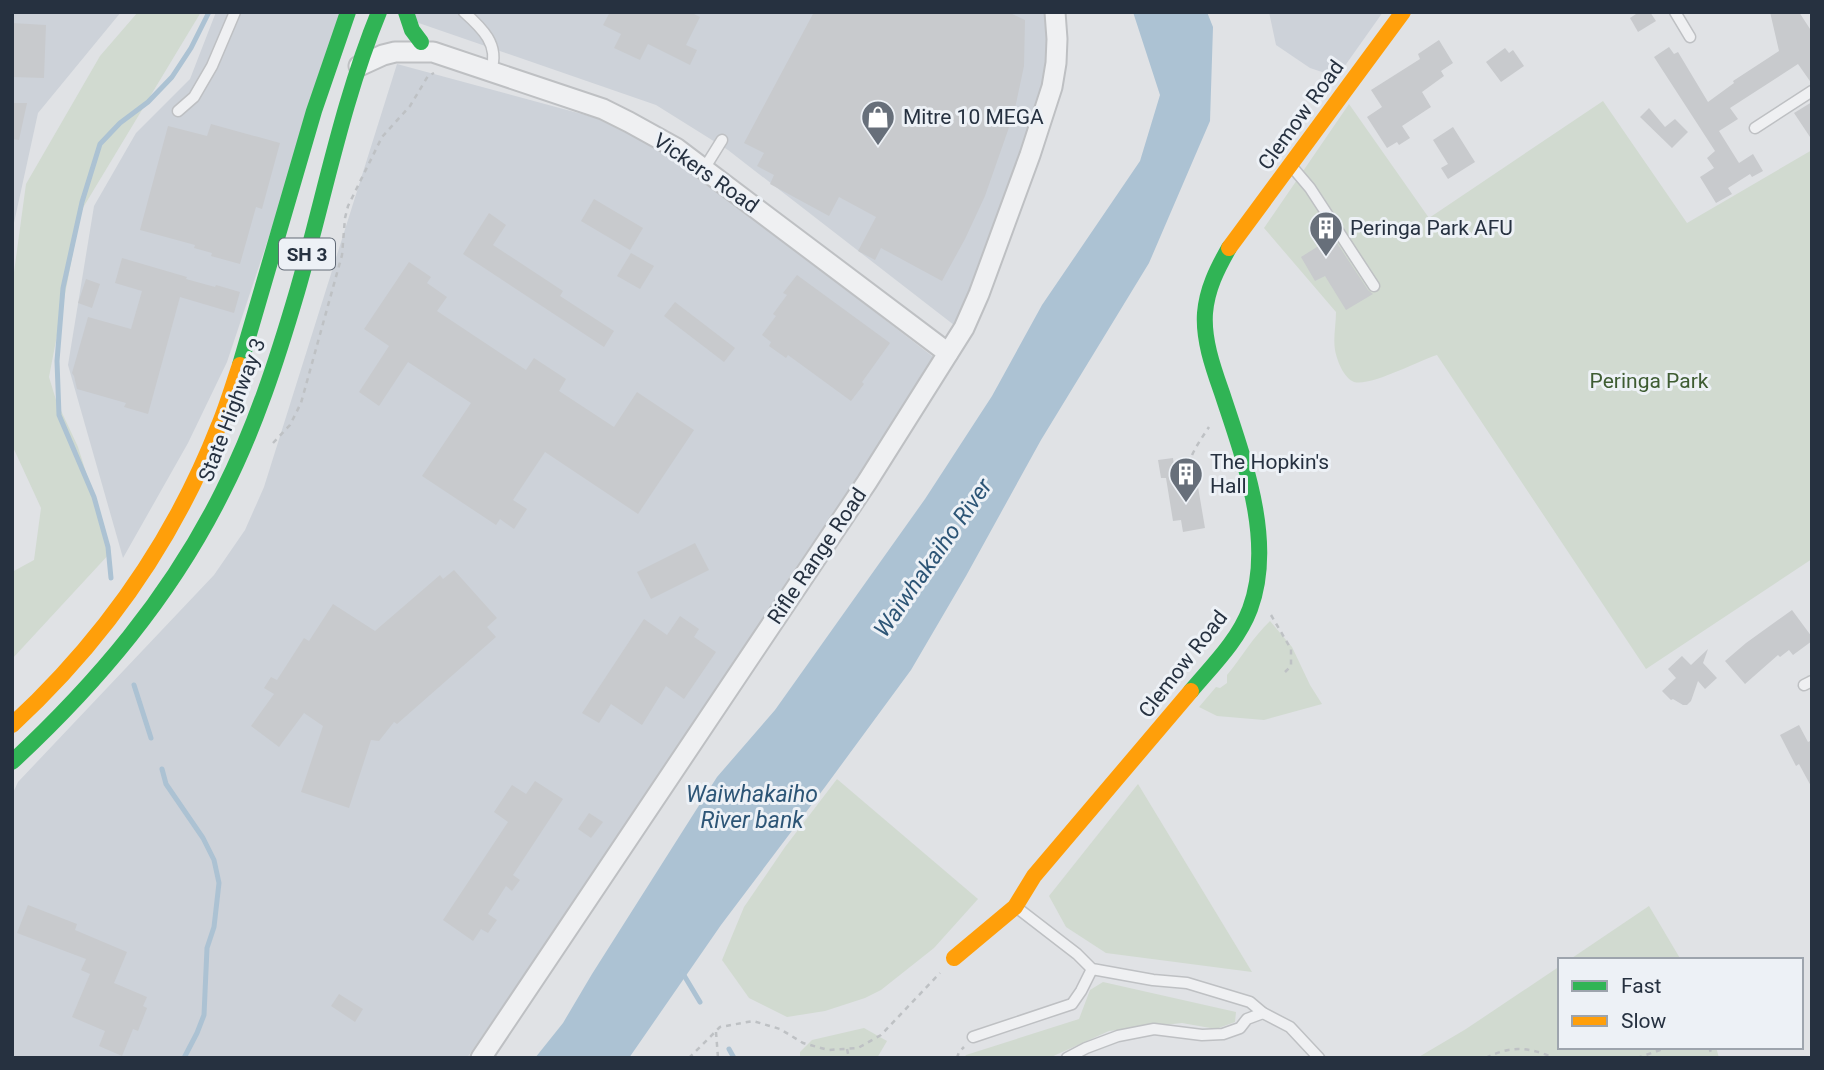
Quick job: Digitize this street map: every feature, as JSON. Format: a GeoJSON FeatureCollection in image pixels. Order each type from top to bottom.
{"type":"FeatureCollection","features":[{"type":"Feature","properties":{"kind":"main road","name":"State Highway 3"},"geometry":{"type":"LineString","coordinates":[[12,725],[60,678],[125,600],[152,558],[199,472],[224,415],[260,303],[314,107],[348,12]]}},
{"type":"Feature","properties":{"kind":"main road"},"geometry":{"type":"LineString","coordinates":[[406,12],[412,30],[427,47]]}},
{"type":"Feature","properties":{"kind":"main road","name":"Clemow Road"},"geometry":{"type":"LineString","coordinates":[[954,958],[1015,907],[1034,876],[1224,652],[1251,608],[1260,568],[1260,544],[1251,491],[1209,354],[1205,307],[1211,284],[1233,242],[1403,12]]}},
{"type":"Feature","properties":{"kind":"main road","name":"State Highway 3"},"geometry":{"type":"LineString","coordinates":[[12,762],[72,706],[144,621],[196,542],[223,492],[257,415],[274,366],[359,66],[383,27]]}},
{"type":"Feature","properties":{"kind":"street","name":"Rifle Range Road"},"geometry":{"type":"LineString","coordinates":[[481,1058],[867,482],[964,328],[1030,155],[1052,87],[1057,39],[1055,12]]}},
{"type":"Feature","properties":{"kind":"street"},"geometry":{"type":"LineString","coordinates":[[337,42],[383,27]]}},
{"type":"Feature","properties":{"kind":"street","name":"Vickers Road"},"geometry":{"type":"LineString","coordinates":[[383,27],[427,47],[603,109],[676,148],[948,353]]}},
{"type":"Feature","properties":{"kind":"street","name":"Vickers Road"},"geometry":{"type":"LineString","coordinates":[[359,66],[383,55],[427,47]]}},
{"type":"Feature","properties":{"kind":"lane"},"geometry":{"type":"LineString","coordinates":[[178,111],[194,97],[212,66],[235,12]]}},
{"type":"Feature","properties":{"kind":"lane"},"geometry":{"type":"LineString","coordinates":[[464,12],[486,34],[494,52],[491,70]]}},
{"type":"Feature","properties":{"kind":"lane"},"geometry":{"type":"LineString","coordinates":[[1675,12],[1690,37]]}},
{"type":"Feature","properties":{"kind":"lane"},"geometry":{"type":"LineString","coordinates":[[1755,128],[1812,91]]}},
{"type":"Feature","properties":{"kind":"lane"},"geometry":{"type":"LineString","coordinates":[[704,169],[722,140]]}},
{"type":"Feature","properties":{"kind":"lane"},"geometry":{"type":"LineString","coordinates":[[1291,164],[1310,188],[1374,286]]}},
{"type":"Feature","properties":{"kind":"lane"},"geometry":{"type":"LineString","coordinates":[[1015,907],[1077,954],[1092,969],[1187,983],[1250,1002],[1263,1013],[1290,1027],[1319,1058]]}},
{"type":"Feature","properties":{"kind":"lane"},"geometry":{"type":"LineString","coordinates":[[973,1037],[1072,1004],[1092,969]]}},
{"type":"Feature","properties":{"kind":"lane"},"geometry":{"type":"LineString","coordinates":[[1067,1058],[1118,1036],[1154,1029],[1202,1035],[1223,1034],[1240,1028],[1247,1019],[1263,1013]]}},
{"type":"Feature","properties":{"kind":"lane"},"geometry":{"type":"LineString","coordinates":[[1079,1058],[1086,1048]]}},
{"type":"Feature","properties":{"kind":"path"},"geometry":{"type":"LineString","coordinates":[[270,446],[290,425],[301,403],[342,255],[348,206],[382,137],[410,106],[428,76],[434,72],[443,75]]}},
{"type":"Feature","properties":{"kind":"path"},"geometry":{"type":"LineString","coordinates":[[1186,474],[1195,448],[1214,419]]}},
{"type":"Feature","properties":{"kind":"path"},"geometry":{"type":"LineString","coordinates":[[1273,618],[1291,649],[1291,666],[1285,672]]}},
{"type":"Feature","properties":{"kind":"path"},"geometry":{"type":"LineString","coordinates":[[689,1058],[720,1027],[754,1021],[828,1050],[858,1048],[881,1035],[954,958]]}},
{"type":"Feature","properties":{"kind":"path"},"geometry":{"type":"LineString","coordinates":[[716,1031],[718,1058]]}},
{"type":"Feature","properties":{"kind":"path"},"geometry":{"type":"LineString","coordinates":[[847,1049],[849,1058]]}},
{"type":"Feature","properties":{"kind":"path"},"geometry":{"type":"LineString","coordinates":[[1486,1058],[1498,1052],[1534,1049],[1555,1058]]}},
{"type":"Feature","properties":{"kind":"path"},"geometry":{"type":"LineString","coordinates":[[1637,1058],[1663,1049]]}},
{"type":"Feature","properties":{"kind":"shaded area"},"geometry":{"type":"Polygon","coordinates":[[[12,12],[121,12],[38,113],[12,232],[12,12]]]}},
{"type":"Feature","properties":{"kind":"shaded area"},"geometry":{"type":"Polygon","coordinates":[[[216,12],[344,12],[227,362],[188,443],[123,558],[68,365],[94,206],[136,133],[190,79],[216,12]]]}},
{"type":"Feature","properties":{"kind":"shaded area"},"geometry":{"type":"Polygon","coordinates":[[[414,12],[1052,12],[1050,79],[995,252],[954,325],[728,150],[656,105],[410,20],[414,12]]]}},
{"type":"Feature","properties":{"kind":"shaded area"},"geometry":{"type":"Polygon","coordinates":[[[1269,12],[1383,12],[1337,77],[1310,68],[1276,45],[1269,12]]]}},
{"type":"Feature","properties":{"kind":"shaded area"},"geometry":{"type":"Polygon","coordinates":[[[397,64],[615,123],[670,154],[932,356],[939,369],[467,1058],[12,1058],[12,795],[18,782],[214,575],[245,530],[264,487],[397,64]]]}},
{"type":"Feature","properties":{"kind":"green space"},"geometry":{"type":"Polygon","coordinates":[[[138,12],[201,12],[81,211],[49,377],[56,400],[78,447],[111,552],[12,659],[12,572],[34,560],[41,508],[12,445],[12,287],[26,184],[100,56],[138,12]]]}},
{"type":"Feature","properties":{"kind":"green space","name":"Peringa Park"},"geometry":{"type":"Polygon","coordinates":[[[1603,101],[1687,223],[1812,150],[1812,559],[1646,669],[1437,355],[1371,381],[1350,380],[1337,359],[1335,350],[1336,312],[1264,228],[1349,104],[1429,218],[1603,101]]]}},
{"type":"Feature","properties":{"kind":"green space"},"geometry":{"type":"Polygon","coordinates":[[[1270,621],[1292,647],[1322,704],[1264,720],[1217,716],[1199,707],[1216,687],[1220,688],[1227,683],[1227,675],[1270,621]]]}},
{"type":"Feature","properties":{"kind":"green space"},"geometry":{"type":"Polygon","coordinates":[[[837,779],[978,899],[934,948],[881,990],[825,1011],[787,1017],[749,998],[722,960],[744,907],[837,779]]]}},
{"type":"Feature","properties":{"kind":"green space"},"geometry":{"type":"Polygon","coordinates":[[[1138,784],[1252,972],[1106,953],[1066,927],[1049,896],[1138,784]]]}},
{"type":"Feature","properties":{"kind":"green space"},"geometry":{"type":"Polygon","coordinates":[[[1649,906],[1680,958],[1572,958],[1649,906]]]}},
{"type":"Feature","properties":{"kind":"green space"},"geometry":{"type":"Polygon","coordinates":[[[1558,967],[1558,1049],[1717,1049],[1719,1058],[1417,1058],[1466,1029],[1558,967]]]}},
{"type":"Feature","properties":{"kind":"green space"},"geometry":{"type":"Polygon","coordinates":[[[1103,982],[1236,1012],[1235,1022],[1216,1029],[1182,1023],[1109,1031],[1049,1058],[964,1058],[966,1055],[1079,1019],[1090,990],[1103,982]]]}},
{"type":"Feature","properties":{"kind":"green space"},"geometry":{"type":"Polygon","coordinates":[[[864,1028],[887,1041],[877,1058],[800,1058],[800,1052],[812,1040],[864,1028]]]}},
{"type":"Feature","properties":{"kind":"water","name":"Waiwhakaiho River bank"},"geometry":{"type":"Polygon","coordinates":[[[1133,12],[1207,12],[1213,27],[1210,121],[1149,263],[1041,440],[911,670],[721,925],[629,1058],[535,1058],[563,1023],[717,777],[775,710],[925,499],[992,396],[1042,305],[1140,161],[1160,95],[1133,12]]]}},
{"type":"Feature","properties":{"kind":"building"},"geometry":{"type":"Polygon","coordinates":[[[610,12],[690,12],[700,17],[686,45],[697,50],[690,65],[648,44],[640,60],[614,48],[621,34],[603,25],[610,12]]]}},
{"type":"Feature","properties":{"kind":"building","name":"Mitre 10 MEGA"},"geometry":{"type":"Polygon","coordinates":[[[814,12],[1008,12],[1025,20],[1024,66],[1014,113],[985,196],[942,281],[881,248],[875,260],[858,251],[876,217],[839,197],[829,216],[770,184],[774,175],[757,166],[764,153],[744,143],[814,12]]]}},
{"type":"Feature","properties":{"kind":"building"},"geometry":{"type":"Polygon","coordinates":[[[1639,12],[1650,12],[1656,21],[1638,32],[1630,18],[1639,12]]]}},
{"type":"Feature","properties":{"kind":"building"},"geometry":{"type":"Polygon","coordinates":[[[1770,12],[1799,12],[1812,32],[1812,84],[1798,64],[1730,108],[1738,119],[1719,131],[1739,163],[1753,154],[1763,171],[1752,177],[1750,174],[1728,188],[1732,194],[1716,203],[1700,177],[1714,168],[1707,158],[1715,151],[1654,57],[1669,47],[1674,54],[1678,52],[1708,102],[1734,83],[1733,81],[1779,51],[1770,12]]]}},
{"type":"Feature","properties":{"kind":"building"},"geometry":{"type":"Polygon","coordinates":[[[12,23],[46,25],[44,78],[12,77],[12,23]]]}},
{"type":"Feature","properties":{"kind":"building"},"geometry":{"type":"Polygon","coordinates":[[[1439,40],[1453,63],[1441,71],[1444,76],[1422,92],[1431,107],[1402,126],[1410,138],[1387,148],[1367,117],[1382,107],[1371,90],[1420,59],[1418,54],[1439,40]]]}},
{"type":"Feature","properties":{"kind":"building"},"geometry":{"type":"Polygon","coordinates":[[[1505,48],[1509,53],[1513,50],[1524,66],[1501,82],[1486,62],[1505,48]]]}},
{"type":"Feature","properties":{"kind":"building"},"geometry":{"type":"Polygon","coordinates":[[[1812,102],[1812,140],[1794,113],[1812,102]]]}},
{"type":"Feature","properties":{"kind":"building"},"geometry":{"type":"Polygon","coordinates":[[[13,103],[27,103],[19,140],[12,139],[13,103]]]}},
{"type":"Feature","properties":{"kind":"building"},"geometry":{"type":"Polygon","coordinates":[[[1649,108],[1665,127],[1675,119],[1688,132],[1672,148],[1640,117],[1649,108]]]}},
{"type":"Feature","properties":{"kind":"building"},"geometry":{"type":"Polygon","coordinates":[[[211,124],[280,143],[262,209],[256,207],[240,264],[211,256],[212,253],[194,248],[195,245],[140,230],[168,126],[207,136],[211,124]]]}},
{"type":"Feature","properties":{"kind":"building"},"geometry":{"type":"Polygon","coordinates":[[[1453,127],[1475,162],[1448,179],[1441,168],[1448,164],[1433,140],[1453,127]]]}},
{"type":"Feature","properties":{"kind":"building"},"geometry":{"type":"Polygon","coordinates":[[[594,199],[643,228],[630,250],[581,221],[594,199]]]}},
{"type":"Feature","properties":{"kind":"building"},"geometry":{"type":"Polygon","coordinates":[[[489,213],[506,225],[493,245],[563,291],[560,296],[614,331],[604,347],[463,254],[489,213]]]}},
{"type":"Feature","properties":{"kind":"building"},"geometry":{"type":"Polygon","coordinates":[[[1333,237],[1373,294],[1346,310],[1325,276],[1315,281],[1301,257],[1333,237]]]}},
{"type":"Feature","properties":{"kind":"building"},"geometry":{"type":"Polygon","coordinates":[[[631,253],[654,266],[640,289],[617,276],[631,253]]]}},
{"type":"Feature","properties":{"kind":"building"},"geometry":{"type":"Polygon","coordinates":[[[122,258],[187,277],[186,279],[240,292],[234,313],[180,297],[148,414],[124,407],[126,403],[77,389],[72,373],[88,317],[131,329],[142,291],[115,283],[122,258]]]}},
{"type":"Feature","properties":{"kind":"building"},"geometry":{"type":"Polygon","coordinates":[[[409,262],[431,277],[427,283],[447,297],[437,311],[526,370],[534,358],[566,379],[559,391],[614,427],[637,392],[694,430],[638,514],[545,452],[513,500],[527,509],[514,529],[500,519],[496,525],[422,476],[471,403],[408,362],[379,406],[359,392],[389,346],[364,329],[409,262]]]}},
{"type":"Feature","properties":{"kind":"building"},"geometry":{"type":"Polygon","coordinates":[[[797,275],[890,343],[851,401],[788,355],[786,358],[769,346],[771,342],[762,335],[787,295],[783,293],[797,275]]]}},
{"type":"Feature","properties":{"kind":"building"},"geometry":{"type":"Polygon","coordinates":[[[86,279],[100,284],[92,308],[78,303],[86,279]]]}},
{"type":"Feature","properties":{"kind":"building"},"geometry":{"type":"Polygon","coordinates":[[[675,302],[735,348],[724,362],[664,316],[675,302]]]}},
{"type":"Feature","properties":{"kind":"building","name":"The Hopkin's Hall"},"geometry":{"type":"Polygon","coordinates":[[[1173,458],[1175,475],[1196,475],[1205,528],[1183,532],[1181,520],[1173,521],[1166,478],[1161,478],[1158,460],[1173,458]]]}},
{"type":"Feature","properties":{"kind":"building"},"geometry":{"type":"Polygon","coordinates":[[[695,543],[709,570],[651,599],[637,572],[695,543]]]}},
{"type":"Feature","properties":{"kind":"building"},"geometry":{"type":"Polygon","coordinates":[[[454,570],[497,618],[487,627],[496,637],[397,724],[394,722],[379,741],[371,740],[349,808],[301,792],[323,726],[304,713],[279,747],[251,726],[274,694],[264,688],[271,677],[277,680],[304,638],[309,641],[333,604],[375,631],[440,575],[443,579],[454,570]]]}},
{"type":"Feature","properties":{"kind":"building"},"geometry":{"type":"Polygon","coordinates":[[[1792,610],[1812,637],[1812,641],[1793,655],[1789,650],[1780,657],[1778,655],[1745,684],[1725,661],[1792,610]]]}},
{"type":"Feature","properties":{"kind":"building"},"geometry":{"type":"Polygon","coordinates":[[[680,616],[699,629],[694,637],[716,652],[684,699],[666,686],[642,725],[611,704],[599,723],[582,713],[644,619],[667,635],[680,616]]]}},
{"type":"Feature","properties":{"kind":"building"},"geometry":{"type":"Polygon","coordinates":[[[1708,649],[1703,663],[1717,678],[1705,689],[1698,681],[1687,705],[1671,700],[1662,691],[1676,678],[1668,669],[1682,656],[1691,665],[1708,649]]]}},
{"type":"Feature","properties":{"kind":"building"},"geometry":{"type":"Polygon","coordinates":[[[1799,725],[1808,742],[1812,740],[1812,788],[1799,764],[1796,766],[1780,735],[1799,725]]]}},
{"type":"Feature","properties":{"kind":"building"},"geometry":{"type":"Polygon","coordinates":[[[535,781],[563,799],[513,875],[520,880],[512,891],[506,886],[488,914],[497,920],[488,933],[481,929],[473,941],[443,920],[508,822],[494,812],[512,785],[526,794],[535,781]]]}},
{"type":"Feature","properties":{"kind":"building"},"geometry":{"type":"Polygon","coordinates":[[[589,813],[603,822],[591,838],[578,829],[589,813]]]}},
{"type":"Feature","properties":{"kind":"building"},"geometry":{"type":"Polygon","coordinates":[[[28,905],[77,924],[75,930],[127,952],[114,983],[147,997],[143,1006],[147,1008],[138,1031],[133,1029],[122,1056],[99,1046],[105,1031],[72,1017],[90,974],[81,970],[86,959],[17,933],[28,905]]]}},
{"type":"Feature","properties":{"kind":"building"},"geometry":{"type":"Polygon","coordinates":[[[339,994],[363,1009],[355,1022],[331,1006],[339,994]]]}},
{"type":"Feature","properties":{"kind":"waterway"},"geometry":{"type":"LineString","coordinates":[[111,578],[108,547],[94,497],[59,415],[57,361],[63,288],[82,202],[100,144],[172,77],[191,48],[209,12]]}},
{"type":"Feature","properties":{"kind":"waterway"},"geometry":{"type":"LineString","coordinates":[[134,685],[151,738]]}},
{"type":"Feature","properties":{"kind":"waterway"},"geometry":{"type":"LineString","coordinates":[[162,769],[166,784],[203,838],[214,860],[219,883],[214,927],[207,948],[204,1015],[184,1058]]}},
{"type":"Feature","properties":{"kind":"waterway"},"geometry":{"type":"LineString","coordinates":[[682,972],[700,1002]]}},
{"type":"Feature","properties":{"kind":"waterway"},"geometry":{"type":"LineString","coordinates":[[729,1049],[734,1058]]}},
{"type":"Feature","properties":{"kind":"traffic: fast"},"geometry":{"type":"LineString","coordinates":[[240,365],[314,111],[348,12]]}},
{"type":"Feature","properties":{"kind":"traffic: fast"},"geometry":{"type":"LineString","coordinates":[[12,762],[74,701],[156,602],[202,530],[235,467],[282,343],[354,81],[379,12]]}},
{"type":"Feature","properties":{"kind":"traffic: fast"},"geometry":{"type":"LineString","coordinates":[[406,12],[412,30],[421,42]]}},
{"type":"Feature","properties":{"kind":"traffic: fast"},"geometry":{"type":"LineString","coordinates":[[1191,691],[1239,632],[1250,609],[1257,583],[1259,556],[1254,501],[1240,447],[1213,366],[1206,334],[1205,313],[1210,287],[1229,248]]}},
{"type":"Feature","properties":{"kind":"traffic: slow"},"geometry":{"type":"LineString","coordinates":[[1229,248],[1403,12]]}},
{"type":"Feature","properties":{"kind":"traffic: slow"},"geometry":{"type":"LineString","coordinates":[[12,725],[77,659],[106,624],[158,549],[201,468],[240,365]]}},
{"type":"Feature","properties":{"kind":"traffic: slow"},"geometry":{"type":"LineString","coordinates":[[954,958],[1015,907],[1034,876],[1191,691]]}},
{"type":"Feature","properties":{"kind":"place","name":"Mitre 10 MEGA"},"geometry":{"type":"Point","coordinates":[878,147]}},
{"type":"Feature","properties":{"kind":"place","name":"Peringa Park AFU"},"geometry":{"type":"Point","coordinates":[1326,258]}},
{"type":"Feature","properties":{"kind":"place","name":"The Hopkin's Hall"},"geometry":{"type":"Point","coordinates":[1186,504]}},
{"type":"Feature","properties":{"kind":"water label","name":"Waiwhakaiho River"},"geometry":{"type":"Point","coordinates":[933,558]}}]}
